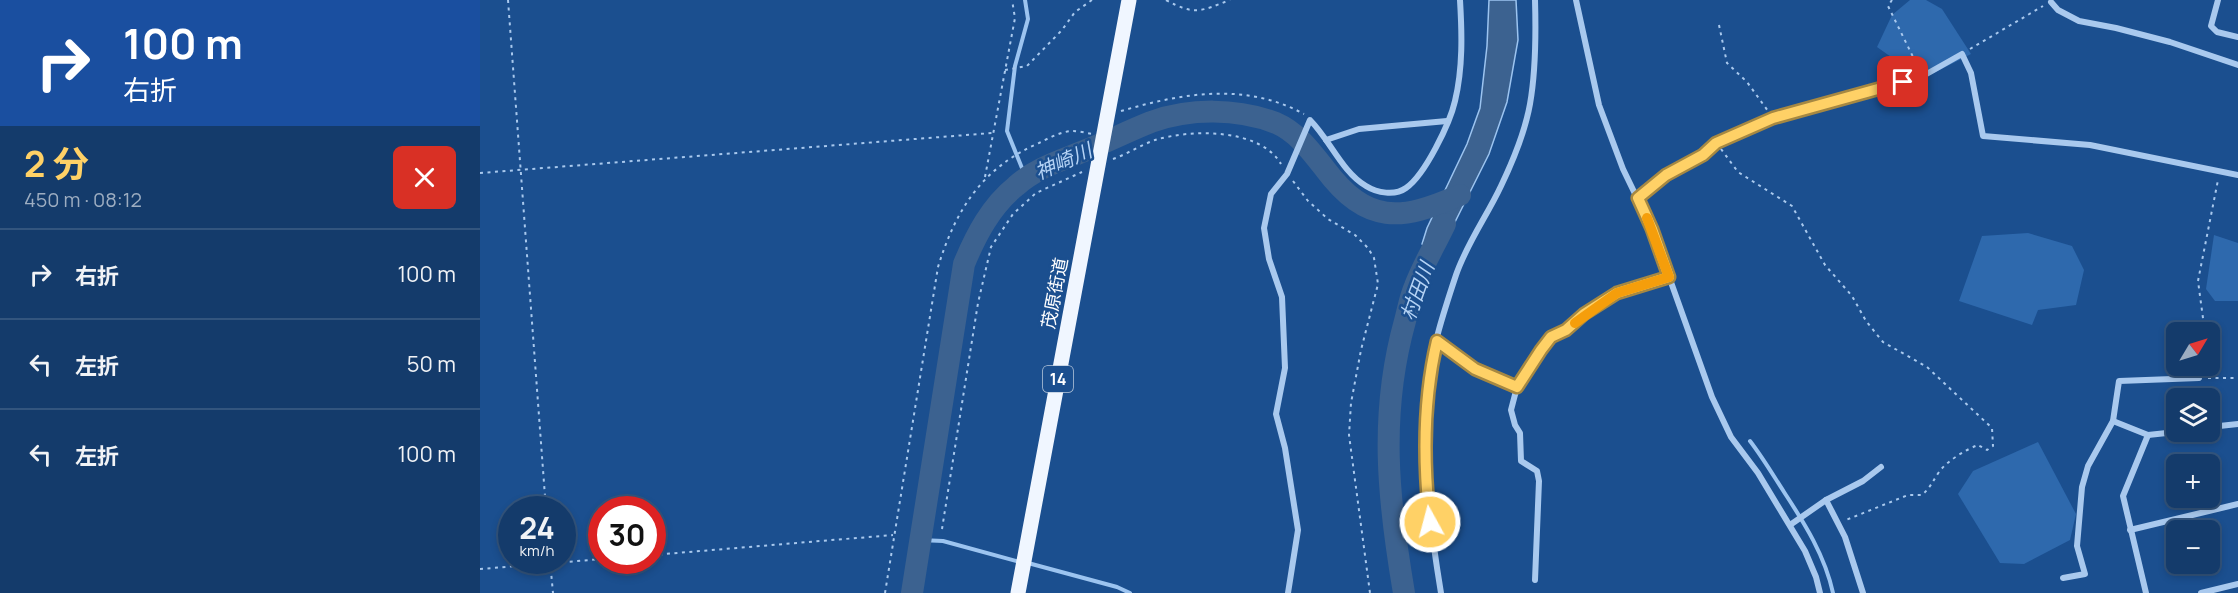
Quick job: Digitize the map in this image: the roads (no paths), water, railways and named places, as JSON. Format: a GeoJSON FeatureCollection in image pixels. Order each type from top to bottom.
{"type":"FeatureCollection","features":[{"type":"Feature","properties":{"kind":"main road","name":"茂原街道"},"geometry":{"type":"LineString","coordinates":[[1018,593],[1129,0]]}},
{"type":"Feature","properties":{"kind":"street"},"geometry":{"type":"LineString","coordinates":[[1288,593],[1298,530],[1285,448],[1276,414],[1285,368],[1282,297],[1269,259],[1264,228],[1271,194],[1287,174],[1310,120],[1355,178],[1367,187],[1379,192],[1399,191],[1406,188],[1418,175],[1448,121],[1455,101],[1462,34],[1460,0]]}},
{"type":"Feature","properties":{"kind":"street"},"geometry":{"type":"LineString","coordinates":[[1442,593],[1426,488],[1427,388],[1437,341],[1457,272],[1478,227],[1501,187],[1516,151],[1530,105],[1536,39],[1535,0]]}},
{"type":"Feature","properties":{"kind":"street"},"geometry":{"type":"LineString","coordinates":[[1576,0],[1599,105],[1623,169],[1652,229],[1712,397],[1731,437],[1758,473],[1805,551],[1820,593]]}},
{"type":"Feature","properties":{"kind":"street"},"geometry":{"type":"LineString","coordinates":[[2218,0],[2211,26],[2217,32],[2238,37]]}},
{"type":"Feature","properties":{"kind":"street"},"geometry":{"type":"LineString","coordinates":[[2050,2],[2058,10],[2079,21],[2170,42],[2238,65]]}},
{"type":"Feature","properties":{"kind":"street"},"geometry":{"type":"LineString","coordinates":[[1638,198],[1666,175],[1703,155],[1716,143],[1773,118],[1923,76],[1962,54],[1971,73],[1983,136],[2090,145],[2238,173]]}},
{"type":"Feature","properties":{"kind":"street"},"geometry":{"type":"LineString","coordinates":[[1326,140],[1359,129],[1448,121]]}},
{"type":"Feature","properties":{"kind":"street"},"geometry":{"type":"LineString","coordinates":[[1535,580],[1539,481],[1537,471],[1521,461],[1520,433],[1511,410],[1517,387],[1551,337],[1566,330],[1584,314],[1617,293],[1669,277]]}},
{"type":"Feature","properties":{"kind":"street"},"geometry":{"type":"LineString","coordinates":[[1437,341],[1475,369],[1517,387]]}},
{"type":"Feature","properties":{"kind":"street"},"geometry":{"type":"LineString","coordinates":[[2063,578],[2085,574],[2077,546],[2082,487],[2088,466],[2113,421],[2119,381],[2199,378]]}},
{"type":"Feature","properties":{"kind":"street"},"geometry":{"type":"LineString","coordinates":[[2113,421],[2148,435],[2166,433]]}},
{"type":"Feature","properties":{"kind":"street"},"geometry":{"type":"LineString","coordinates":[[2220,427],[2238,424]]}},
{"type":"Feature","properties":{"kind":"street"},"geometry":{"type":"LineString","coordinates":[[2146,593],[2123,496],[2148,435]]}},
{"type":"Feature","properties":{"kind":"street"},"geometry":{"type":"LineString","coordinates":[[1790,525],[1826,500],[1863,481],[1881,466]]}},
{"type":"Feature","properties":{"kind":"street"},"geometry":{"type":"LineString","coordinates":[[1826,500],[1845,537],[1863,593]]}},
{"type":"Feature","properties":{"kind":"street"},"geometry":{"type":"LineString","coordinates":[[2130,530],[2238,504]]}},
{"type":"Feature","properties":{"kind":"street"},"geometry":{"type":"LineString","coordinates":[[2201,593],[2238,584]]}},
{"type":"Feature","properties":{"kind":"waterway"},"geometry":{"type":"LineString","coordinates":[[1025,0],[1028,19],[1015,66],[1007,131],[1026,178]]}},
{"type":"Feature","properties":{"kind":"waterway","name":"神崎川"},"geometry":{"type":"LineString","coordinates":[[912,593],[964,264],[979,232],[992,212],[1007,194],[1032,174],[1166,117],[1197,112],[1230,112],[1261,118],[1291,131],[1340,187],[1371,209],[1386,213],[1402,213],[1420,210],[1460,195]]}},
{"type":"Feature","properties":{"kind":"waterway","name":"村田川"},"geometry":{"type":"LineString","coordinates":[[1404,593],[1390,490],[1389,423],[1392,390],[1397,356],[1412,295],[1445,224]]}},
{"type":"Feature","properties":{"kind":"waterway"},"geometry":{"type":"LineString","coordinates":[[1750,441],[1807,528],[1825,566],[1833,593]]}},
{"type":"Feature","properties":{"kind":"waterway"},"geometry":{"type":"LineString","coordinates":[[920,540],[943,541],[1020,562]]}},
{"type":"Feature","properties":{"kind":"waterway"},"geometry":{"type":"LineString","coordinates":[[1028,563],[1117,587],[1130,593]]}}]}
